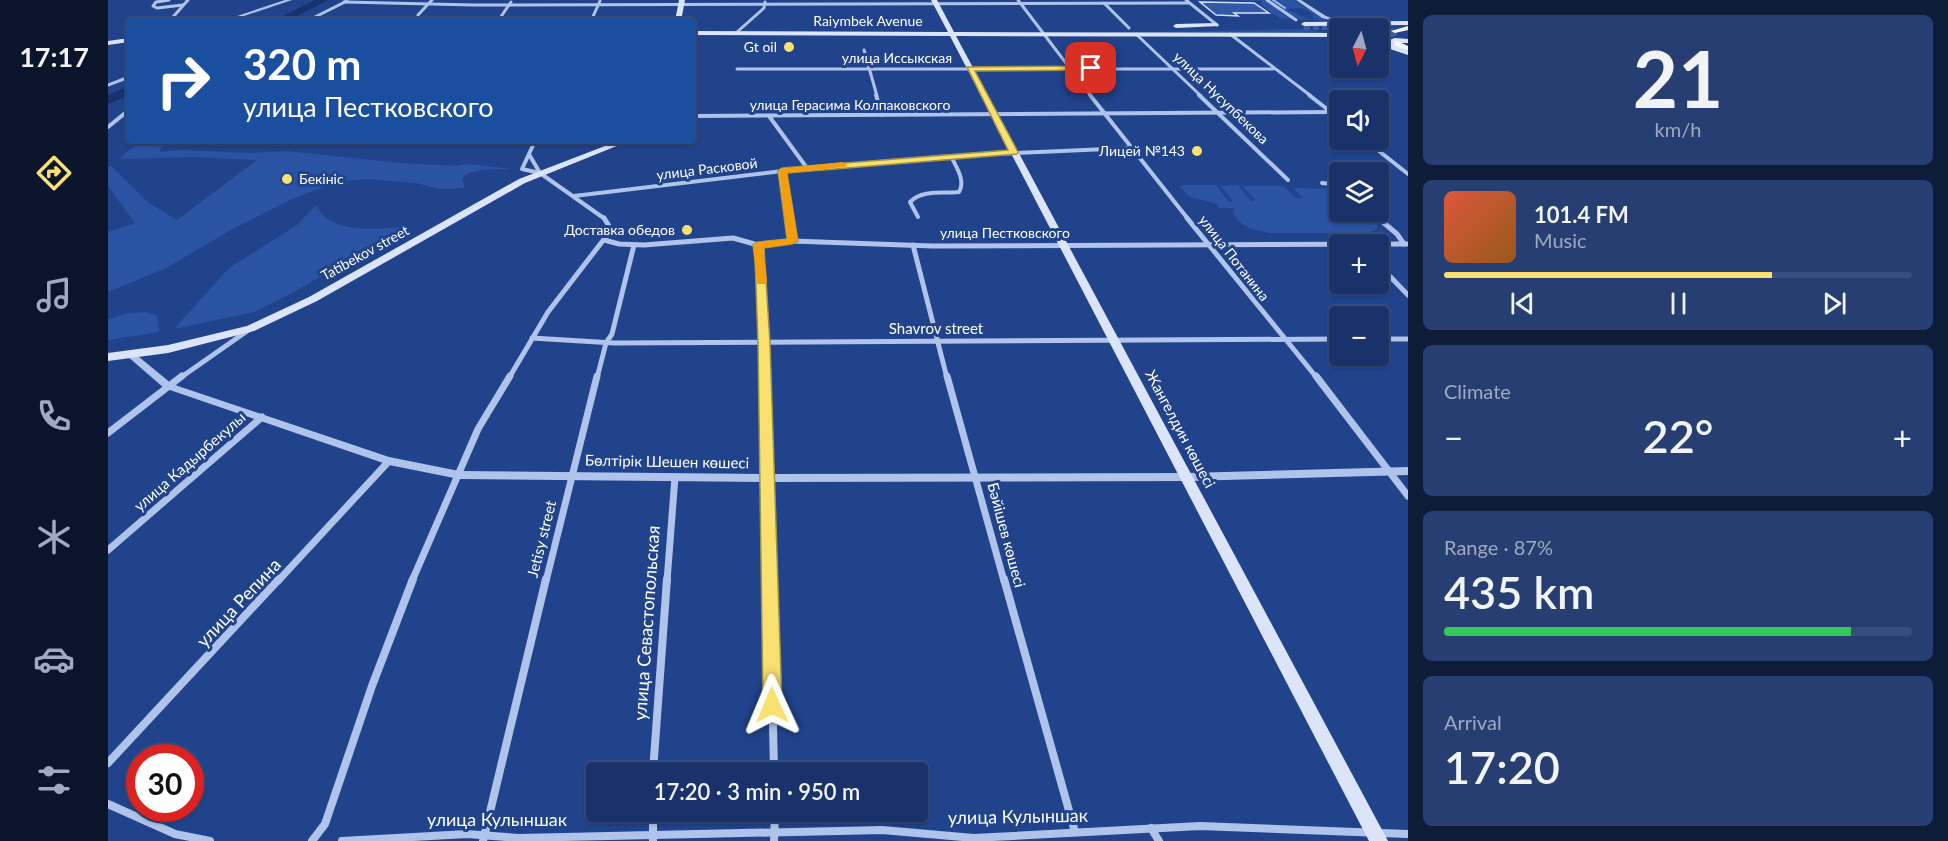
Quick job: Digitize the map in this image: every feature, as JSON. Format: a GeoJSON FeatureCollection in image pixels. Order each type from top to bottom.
{"type":"FeatureCollection","features":[{"type":"Feature","properties":{"kind":"main road","name":"Жангелдин көшесі"},"geometry":{"type":"LineString","coordinates":[[934,1],[1377,836]]}},
{"type":"Feature","properties":{"kind":"main road"},"geometry":{"type":"LineString","coordinates":[[679,18],[682,2]]}},
{"type":"Feature","properties":{"kind":"main road","name":"Raiymbek Avenue"},"geometry":{"type":"LineString","coordinates":[[1043,33],[1329,24]]}},
{"type":"Feature","properties":{"kind":"main road","name":"Raiymbek Avenue"},"geometry":{"type":"LineString","coordinates":[[1066,32],[1217,25]]}},
{"type":"Feature","properties":{"kind":"main road","name":"Raiymbek Avenue"},"geometry":{"type":"LineString","coordinates":[[1389,25],[1408,26]]}},
{"type":"Feature","properties":{"kind":"main road"},"geometry":{"type":"LineString","coordinates":[[1304,26],[1329,32]]}},
{"type":"Feature","properties":{"kind":"main road"},"geometry":{"type":"LineString","coordinates":[[1389,27],[1408,26]]}},
{"type":"Feature","properties":{"kind":"main road"},"geometry":{"type":"LineString","coordinates":[[1389,39],[1408,26]]}},
{"type":"Feature","properties":{"kind":"main road","name":"Raiymbek Avenue"},"geometry":{"type":"LineString","coordinates":[[696,34],[1329,34]]}},
{"type":"Feature","properties":{"kind":"main road"},"geometry":{"type":"LineString","coordinates":[[1392,38],[1408,43]]}},
{"type":"Feature","properties":{"kind":"main road"},"geometry":{"type":"LineString","coordinates":[[1392,38],[1408,43]]}},
{"type":"Feature","properties":{"kind":"main road"},"geometry":{"type":"LineString","coordinates":[[108,43],[126,40]]}},
{"type":"Feature","properties":{"kind":"main road","name":"Tatibekov street"},"geometry":{"type":"LineString","coordinates":[[108,357],[168,349],[250,329],[313,299],[540,173],[618,144]]}},
{"type":"Feature","properties":{"kind":"street"},"geometry":{"type":"LineString","coordinates":[[169,0],[156,2],[153,6],[162,8],[183,5]]}},
{"type":"Feature","properties":{"kind":"street"},"geometry":{"type":"LineString","coordinates":[[177,18],[174,17],[188,0]]}},
{"type":"Feature","properties":{"kind":"street"},"geometry":{"type":"LineString","coordinates":[[233,18],[290,0]]}},
{"type":"Feature","properties":{"kind":"street"},"geometry":{"type":"LineString","coordinates":[[313,18],[348,0]]}},
{"type":"Feature","properties":{"kind":"street"},"geometry":{"type":"LineString","coordinates":[[418,15],[432,0]]}},
{"type":"Feature","properties":{"kind":"street"},"geometry":{"type":"LineString","coordinates":[[500,18],[512,0]]}},
{"type":"Feature","properties":{"kind":"street"},"geometry":{"type":"LineString","coordinates":[[1267,0],[1296,20]]}},
{"type":"Feature","properties":{"kind":"street"},"geometry":{"type":"LineString","coordinates":[[1298,0],[1329,18]]}},
{"type":"Feature","properties":{"kind":"street"},"geometry":{"type":"LineString","coordinates":[[344,2],[427,5],[600,1],[1187,1],[1217,25]]}},
{"type":"Feature","properties":{"kind":"street"},"geometry":{"type":"LineString","coordinates":[[592,18],[600,1]]}},
{"type":"Feature","properties":{"kind":"street"},"geometry":{"type":"LineString","coordinates":[[736,33],[758,15],[766,1]]}},
{"type":"Feature","properties":{"kind":"street","name":"улица Потанина"},"geometry":{"type":"LineString","coordinates":[[1019,1],[1130,148],[1325,387],[1408,496]]}},
{"type":"Feature","properties":{"kind":"street"},"geometry":{"type":"LineString","coordinates":[[1102,1],[1129,28]]}},
{"type":"Feature","properties":{"kind":"street","name":"улица Нусупбекова"},"geometry":{"type":"LineString","coordinates":[[1136,34],[1288,180]]}},
{"type":"Feature","properties":{"kind":"street"},"geometry":{"type":"LineString","coordinates":[[1230,34],[1329,110]]}},
{"type":"Feature","properties":{"kind":"street"},"geometry":{"type":"LineString","coordinates":[[864,50],[882,115]]}},
{"type":"Feature","properties":{"kind":"street","name":"улица Иссыкская"},"geometry":{"type":"LineString","coordinates":[[737,69],[1274,69]]}},
{"type":"Feature","properties":{"kind":"street"},"geometry":{"type":"LineString","coordinates":[[108,85],[126,78]]}},
{"type":"Feature","properties":{"kind":"street"},"geometry":{"type":"LineString","coordinates":[[108,127],[126,112]]}},
{"type":"Feature","properties":{"kind":"street","name":"улица Герасима Колпаковского"},"geometry":{"type":"LineString","coordinates":[[696,116],[1329,112]]}},
{"type":"Feature","properties":{"kind":"street"},"geometry":{"type":"LineString","coordinates":[[769,116],[807,168]]}},
{"type":"Feature","properties":{"kind":"street"},"geometry":{"type":"LineString","coordinates":[[312,841],[325,824],[345,771],[372,686],[412,581],[478,429],[532,338],[567,285],[604,240],[609,226],[603,217],[540,173],[522,169],[534,144]]}},
{"type":"Feature","properties":{"kind":"street","name":"улица Расковой"},"geometry":{"type":"LineString","coordinates":[[574,196],[807,168],[1014,152],[1130,148]]}},
{"type":"Feature","properties":{"kind":"street"},"geometry":{"type":"LineString","coordinates":[[1378,150],[1408,174]]}},
{"type":"Feature","properties":{"kind":"street"},"geometry":{"type":"LineString","coordinates":[[530,156],[540,173]]}},
{"type":"Feature","properties":{"kind":"street"},"geometry":{"type":"LineString","coordinates":[[918,217],[910,202],[912,198],[919,195],[951,194],[959,192],[962,187],[960,174],[951,156]]}},
{"type":"Feature","properties":{"kind":"street"},"geometry":{"type":"LineString","coordinates":[[782,171],[792,241]]}},
{"type":"Feature","properties":{"kind":"street"},"geometry":{"type":"LineString","coordinates":[[1322,183],[1329,184]]}},
{"type":"Feature","properties":{"kind":"street"},"geometry":{"type":"LineString","coordinates":[[1383,222],[1406,244]]}},
{"type":"Feature","properties":{"kind":"street","name":"улица Пестковского"},"geometry":{"type":"LineString","coordinates":[[604,240],[634,245],[733,238],[758,245],[792,241],[914,245],[1329,244]]}},
{"type":"Feature","properties":{"kind":"street","name":"улица Пестковского"},"geometry":{"type":"LineString","coordinates":[[1389,244],[1406,244]]}},
{"type":"Feature","properties":{"kind":"street","name":"Jetisy street"},"geometry":{"type":"LineString","coordinates":[[484,838],[571,476],[606,343],[612,334],[634,245]]}},
{"type":"Feature","properties":{"kind":"street"},"geometry":{"type":"LineString","coordinates":[[758,245],[761,260],[764,343],[774,762]]}},
{"type":"Feature","properties":{"kind":"street","name":"Бәйішев көшесі"},"geometry":{"type":"LineString","coordinates":[[914,245],[937,341],[1075,832]]}},
{"type":"Feature","properties":{"kind":"street"},"geometry":{"type":"LineString","coordinates":[[1389,275],[1408,295]]}},
{"type":"Feature","properties":{"kind":"street"},"geometry":{"type":"LineString","coordinates":[[108,433],[250,329]]}},
{"type":"Feature","properties":{"kind":"street","name":"Shavrov street"},"geometry":{"type":"LineString","coordinates":[[532,338],[606,343],[1329,339]]}},
{"type":"Feature","properties":{"kind":"street"},"geometry":{"type":"LineString","coordinates":[[1389,339],[1408,339]]}},
{"type":"Feature","properties":{"kind":"street","name":"Бөлтірік Шешен көшесі"},"geometry":{"type":"LineString","coordinates":[[130,354],[168,387],[389,461],[459,475],[976,478],[1187,477],[1408,471]]}},
{"type":"Feature","properties":{"kind":"street","name":"улица Кадырбекулы"},"geometry":{"type":"LineString","coordinates":[[108,550],[262,417]]}},
{"type":"Feature","properties":{"kind":"street","name":"улица Репина"},"geometry":{"type":"LineString","coordinates":[[108,763],[389,461]]}},
{"type":"Feature","properties":{"kind":"street","name":"улица Севастопольская"},"geometry":{"type":"LineString","coordinates":[[654,762],[675,477]]}},
{"type":"Feature","properties":{"kind":"street"},"geometry":{"type":"LineString","coordinates":[[108,804],[174,834],[210,841]]}},
{"type":"Feature","properties":{"kind":"street"},"geometry":{"type":"LineString","coordinates":[[653,822],[653,838]]}},
{"type":"Feature","properties":{"kind":"street","name":"улица Кулыншак"},"geometry":{"type":"LineString","coordinates":[[342,841],[467,834],[484,838],[775,837],[882,830],[962,839],[1200,826],[1377,836],[1408,834]]}},
{"type":"Feature","properties":{"kind":"street"},"geometry":{"type":"LineString","coordinates":[[1151,828],[1159,841]]}},
{"type":"Feature","properties":{"kind":"shaded area"},"geometry":{"type":"Polygon","coordinates":[[[1227,0],[1294,0],[1326,21],[1312,18],[1314,15],[1302,8],[1286,9],[1311,20],[1279,18],[1259,3],[1263,3],[1261,1],[1227,0]]]}},
{"type":"Feature","properties":{"kind":"shaded area"},"geometry":{"type":"Polygon","coordinates":[[[1306,29],[1323,33],[1094,33],[1306,29]]]}},
{"type":"Feature","properties":{"kind":"shaded area"},"geometry":{"type":"Polygon","coordinates":[[[136,144],[163,144],[159,152],[178,150],[250,153],[287,151],[399,163],[456,166],[468,164],[512,169],[485,170],[466,175],[462,179],[465,188],[439,189],[416,183],[370,179],[345,181],[321,188],[290,200],[231,230],[166,268],[108,292],[108,232],[135,223],[108,186],[108,167],[111,166],[149,203],[177,220],[257,160],[194,157],[119,159],[136,144]]]}},
{"type":"Feature","properties":{"kind":"shaded area"},"geometry":{"type":"Polygon","coordinates":[[[1216,185],[1229,202],[1233,201],[1221,186],[1238,185],[1251,201],[1256,200],[1242,186],[1283,186],[1296,198],[1303,198],[1294,189],[1296,188],[1329,189],[1329,222],[1375,222],[1378,226],[1367,233],[1270,233],[1253,229],[1238,221],[1233,211],[1235,208],[1219,208],[1217,204],[1190,197],[1179,186],[1216,185]]]}},
{"type":"Feature","properties":{"kind":"shaded area"},"geometry":{"type":"Polygon","coordinates":[[[316,205],[332,222],[344,226],[370,229],[407,227],[254,312],[174,329],[229,268],[297,225],[316,205]]]}},
{"type":"Feature","properties":{"kind":"shaded area"},"geometry":{"type":"Polygon","coordinates":[[[145,312],[157,316],[159,332],[108,340],[108,320],[123,314],[145,312]]]}},
{"type":"Feature","properties":{"kind":"building"},"geometry":{"type":"Polygon","coordinates":[[[1200,2],[1254,3],[1269,13],[1234,13],[1238,16],[1216,15],[1200,2]]]}},
{"type":"Feature","properties":{"kind":"waterway"},"geometry":{"type":"LineString","coordinates":[[284,18],[323,0]]}},
{"type":"Feature","properties":{"kind":"waterway"},"geometry":{"type":"LineString","coordinates":[[1273,0],[1285,8]]}},
{"type":"Feature","properties":{"kind":"waterway"},"geometry":{"type":"LineString","coordinates":[[108,100],[126,91]]}},
{"type":"Feature","properties":{"kind":"tunnel"},"geometry":{"type":"LineString","coordinates":[[1304,27],[1329,27]]}},
{"type":"Feature","properties":{"kind":"tunnel"},"geometry":{"type":"LineString","coordinates":[[1395,31],[1391,34],[1397,43]]}},
{"type":"Feature","properties":{"kind":"slow traffic"},"geometry":{"type":"LineString","coordinates":[[761,281],[758,245],[792,241],[782,171],[842,165]]}},
{"type":"Feature","properties":{"kind":"place","name":"Gt oil"},"geometry":{"type":"Point","coordinates":[789,47]}},
{"type":"Feature","properties":{"kind":"place","name":"Лицей №143"},"geometry":{"type":"Point","coordinates":[1197,151]}},
{"type":"Feature","properties":{"kind":"place","name":"Бекініс"},"geometry":{"type":"Point","coordinates":[287,179]}},
{"type":"Feature","properties":{"kind":"place","name":"Доставка обедов"},"geometry":{"type":"Point","coordinates":[687,230]}},
{"type":"Feature","properties":{"kind":"route"},"geometry":{"type":"LineString","coordinates":[[772,705],[764,343],[761,260],[758,245],[792,241],[782,171],[930,157],[1014,152],[970,73],[970,69],[1091,68]]}}]}
